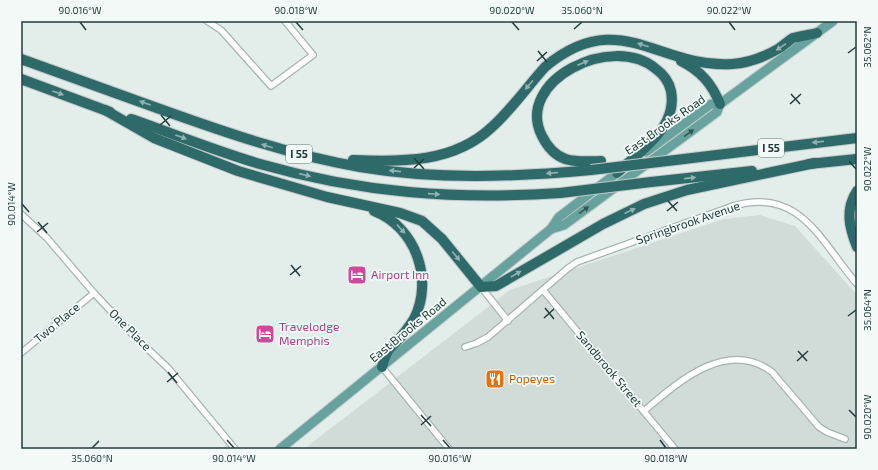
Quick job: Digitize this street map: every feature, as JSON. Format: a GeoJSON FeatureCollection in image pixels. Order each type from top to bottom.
{"type":"FeatureCollection","features":[{"type":"Feature","properties":{"kind":"highway"},"geometry":{"type":"LineString","coordinates":[[319,159],[406,161],[444,154],[470,144],[491,128],[545,67],[572,49],[594,41],[621,40],[638,43],[709,64],[737,64],[754,60],[772,52],[793,39],[817,33]]}},
{"type":"Feature","properties":{"kind":"highway"},"geometry":{"type":"LineString","coordinates":[[658,50],[697,71],[711,86],[720,104]]}},
{"type":"Feature","properties":{"kind":"highway"},"geometry":{"type":"LineString","coordinates":[[617,173],[658,134],[668,119],[672,100],[668,83],[658,70],[636,58],[617,56],[596,58],[585,61],[562,74],[552,83],[541,99],[538,108],[537,125],[542,137],[550,150],[558,156],[578,162],[618,160],[636,164]]}},
{"type":"Feature","properties":{"kind":"highway","name":"I 55"},"geometry":{"type":"LineString","coordinates":[[21,59],[239,137],[319,159],[391,171],[462,176],[536,175],[591,170],[857,138]]}},
{"type":"Feature","properties":{"kind":"highway","name":"I 55"},"geometry":{"type":"LineString","coordinates":[[21,79],[259,164],[363,187],[435,194],[504,196],[560,193],[857,159]]}},
{"type":"Feature","properties":{"kind":"highway"},"geometry":{"type":"LineString","coordinates":[[105,110],[154,138],[199,157],[238,171],[355,204],[400,213],[422,221],[442,239],[480,286],[496,286],[603,224],[644,204],[687,190],[815,164]]}},
{"type":"Feature","properties":{"kind":"highway"},"geometry":{"type":"LineString","coordinates":[[857,191],[850,206],[848,215],[849,224],[857,247]]}},
{"type":"Feature","properties":{"kind":"highway"},"geometry":{"type":"LineString","coordinates":[[355,204],[389,218],[398,226],[415,250],[421,272],[421,297],[414,318],[409,328],[387,352],[382,367]]}},
{"type":"Feature","properties":{"kind":"main road","name":"East Brooks Road"},"geometry":{"type":"LineString","coordinates":[[551,229],[564,225],[717,112],[720,104],[833,21]]}},
{"type":"Feature","properties":{"kind":"main road","name":"East Brooks Road"},"geometry":{"type":"LineString","coordinates":[[280,449],[551,229],[559,217],[711,104],[720,104]]}},
{"type":"Feature","properties":{"kind":"street"},"geometry":{"type":"LineString","coordinates":[[207,21],[221,30],[271,86],[313,55],[285,21]]}},
{"type":"Feature","properties":{"kind":"street","name":"Springbrook Avenue"},"geometry":{"type":"LineString","coordinates":[[466,347],[483,340],[508,321],[567,269],[586,258],[733,206],[756,201],[771,202],[784,206],[793,210],[804,218],[857,284]]}},
{"type":"Feature","properties":{"kind":"street","name":"One Place"},"geometry":{"type":"LineString","coordinates":[[21,214],[47,238],[94,293],[134,336],[168,368],[235,449]]}},
{"type":"Feature","properties":{"kind":"street"},"geometry":{"type":"LineString","coordinates":[[480,286],[508,321]]}},
{"type":"Feature","properties":{"kind":"street","name":"Sandbrook Street"},"geometry":{"type":"LineString","coordinates":[[543,290],[675,449]]}},
{"type":"Feature","properties":{"kind":"street","name":"Two Place"},"geometry":{"type":"LineString","coordinates":[[21,353],[94,293]]}},
{"type":"Feature","properties":{"kind":"street"},"geometry":{"type":"LineString","coordinates":[[644,411],[676,383],[702,368],[730,360],[750,360],[764,365],[772,372],[822,429],[845,439]]}},
{"type":"Feature","properties":{"kind":"street"},"geometry":{"type":"LineString","coordinates":[[382,367],[449,449]]}},
{"type":"Feature","properties":{"kind":"shaded area"},"geometry":{"type":"Polygon","coordinates":[[[760,215],[795,226],[857,295],[857,449],[304,449],[510,290],[724,219],[760,215]]]}},
{"type":"Feature","properties":{"kind":"place","name":"Airport Inn"},"geometry":{"type":"Point","coordinates":[357,275]}},
{"type":"Feature","properties":{"kind":"place","name":"Travelodge Memphis"},"geometry":{"type":"Point","coordinates":[265,334]}},
{"type":"Feature","properties":{"kind":"place","name":"Popeyes"},"geometry":{"type":"Point","coordinates":[495,379]}}]}
